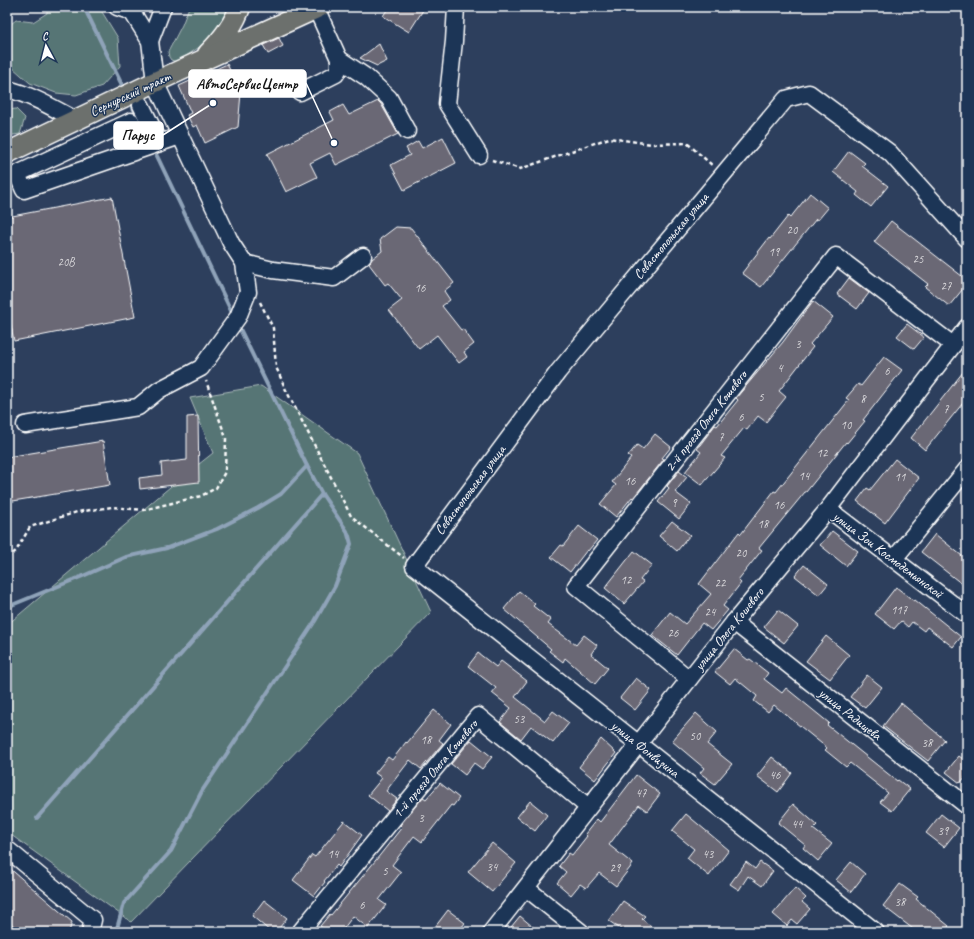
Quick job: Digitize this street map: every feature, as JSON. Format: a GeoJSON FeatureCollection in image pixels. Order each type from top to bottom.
{"type":"FeatureCollection","features":[{"type":"Feature","properties":{"kind":"main road"},"geometry":{"type":"LineString","coordinates":[[201,61],[219,43],[230,27],[240,7]]}},
{"type":"Feature","properties":{"kind":"main road","name":"Сернурский тракт"},"geometry":{"type":"LineString","coordinates":[[7,153],[155,82],[317,8]]}},
{"type":"Feature","properties":{"kind":"street"},"geometry":{"type":"LineString","coordinates":[[25,425],[138,407],[159,390],[202,368],[235,321],[248,292],[244,263],[231,243],[155,82],[150,41],[132,12],[117,7]]}},
{"type":"Feature","properties":{"kind":"street"},"geometry":{"type":"LineString","coordinates":[[150,41],[163,7]]}},
{"type":"Feature","properties":{"kind":"street"},"geometry":{"type":"LineString","coordinates":[[456,7],[447,104],[479,155]]}},
{"type":"Feature","properties":{"kind":"street"},"geometry":{"type":"LineString","coordinates":[[300,92],[336,74],[339,68],[339,59],[317,8]]}},
{"type":"Feature","properties":{"kind":"street"},"geometry":{"type":"LineString","coordinates":[[339,59],[366,77],[389,98],[407,131]]}},
{"type":"Feature","properties":{"kind":"street"},"geometry":{"type":"LineString","coordinates":[[7,89],[20,92],[76,120]]}},
{"type":"Feature","properties":{"kind":"street","name":"Севастопольская улица"},"geometry":{"type":"LineString","coordinates":[[414,566],[558,372],[786,99],[809,93],[890,153],[967,239]]}},
{"type":"Feature","properties":{"kind":"street"},"geometry":{"type":"LineString","coordinates":[[141,104],[160,143]]}},
{"type":"Feature","properties":{"kind":"street"},"geometry":{"type":"LineString","coordinates":[[144,148],[131,121],[17,174],[24,190],[180,136]]}},
{"type":"Feature","properties":{"kind":"street"},"geometry":{"type":"LineString","coordinates":[[244,263],[273,270],[334,278],[363,256]]}},
{"type":"Feature","properties":{"kind":"street","name":"2-й проезд Олега Кошевого"},"geometry":{"type":"LineString","coordinates":[[689,679],[576,586],[836,256],[953,345]]}},
{"type":"Feature","properties":{"kind":"street","name":"улица Олега Кошевого"},"geometry":{"type":"LineString","coordinates":[[491,932],[734,622],[828,509],[967,327]]}},
{"type":"Feature","properties":{"kind":"street"},"geometry":{"type":"LineString","coordinates":[[894,559],[967,469]]}},
{"type":"Feature","properties":{"kind":"street","name":"улица Зои Космодемьянской"},"geometry":{"type":"LineString","coordinates":[[828,509],[967,615]]}},
{"type":"Feature","properties":{"kind":"street","name":"улица Фонвизина"},"geometry":{"type":"LineString","coordinates":[[414,566],[876,932]]}},
{"type":"Feature","properties":{"kind":"street","name":"улица Радищева"},"geometry":{"type":"LineString","coordinates":[[734,622],[967,806]]}},
{"type":"Feature","properties":{"kind":"street","name":"1-й проезд Олега Кошевого"},"geometry":{"type":"LineString","coordinates":[[300,932],[478,716],[588,807]]}},
{"type":"Feature","properties":{"kind":"street"},"geometry":{"type":"LineString","coordinates":[[7,849],[93,920],[90,932]]}},
{"type":"Feature","properties":{"kind":"street"},"geometry":{"type":"LineString","coordinates":[[526,888],[581,932]]}},
{"type":"Feature","properties":{"kind":"path"},"geometry":{"type":"LineString","coordinates":[[479,155],[520,169],[609,138],[651,144],[687,143],[722,174]]}},
{"type":"Feature","properties":{"kind":"path"},"geometry":{"type":"LineString","coordinates":[[248,292],[261,303],[273,328],[276,367],[286,390],[352,516],[414,566]]}},
{"type":"Feature","properties":{"kind":"path"},"geometry":{"type":"LineString","coordinates":[[7,558],[16,551],[30,527],[77,512],[112,507],[143,510],[201,496],[216,488],[225,472],[226,438],[202,368]]}},
{"type":"Feature","properties":{"kind":"green space"},"geometry":{"type":"Polygon","coordinates":[[[47,7],[99,7],[118,38],[120,66],[102,86],[76,95],[56,93],[30,83],[12,67],[7,27],[16,20],[33,22],[47,13],[47,7]]]}},
{"type":"Feature","properties":{"kind":"green space"},"geometry":{"type":"Polygon","coordinates":[[[189,7],[231,7],[220,28],[204,44],[177,62],[171,60],[168,52],[182,25],[189,7]]]}},
{"type":"Feature","properties":{"kind":"green space"},"geometry":{"type":"Polygon","coordinates":[[[16,109],[25,118],[20,134],[7,136],[7,110],[16,109]]]}},
{"type":"Feature","properties":{"kind":"green space"},"geometry":{"type":"Polygon","coordinates":[[[261,386],[357,453],[431,612],[131,922],[7,832],[7,625],[170,487],[213,453],[190,398],[261,386]]]}},
{"type":"Feature","properties":{"kind":"building"},"geometry":{"type":"Polygon","coordinates":[[[389,7],[425,7],[409,32],[383,16],[389,7]]]}},
{"type":"Feature","properties":{"kind":"building"},"geometry":{"type":"Polygon","coordinates":[[[279,38],[283,46],[268,54],[263,45],[279,38]]]}},
{"type":"Feature","properties":{"kind":"building"},"geometry":{"type":"Polygon","coordinates":[[[379,44],[387,61],[377,66],[360,58],[379,44]]]}},
{"type":"Feature","properties":{"kind":"building"},"geometry":{"type":"Polygon","coordinates":[[[227,64],[241,93],[238,127],[205,143],[197,125],[193,127],[187,115],[191,113],[179,86],[227,64]]]}},
{"type":"Feature","properties":{"kind":"building"},"geometry":{"type":"Polygon","coordinates":[[[378,101],[398,134],[336,165],[330,153],[310,163],[317,177],[286,192],[267,154],[334,120],[330,112],[343,105],[349,115],[378,101]]]}},
{"type":"Feature","properties":{"kind":"building"},"geometry":{"type":"Polygon","coordinates":[[[443,137],[456,163],[404,190],[391,165],[410,155],[406,148],[418,141],[422,148],[443,137]]]}},
{"type":"Feature","properties":{"kind":"building"},"geometry":{"type":"Polygon","coordinates":[[[849,151],[865,163],[862,166],[888,186],[871,207],[856,195],[858,192],[833,172],[849,151]]]}},
{"type":"Feature","properties":{"kind":"building"},"geometry":{"type":"Polygon","coordinates":[[[810,193],[828,208],[818,220],[816,219],[761,287],[742,273],[769,238],[770,239],[788,216],[790,218],[810,193]]]}},
{"type":"Feature","properties":{"kind":"building"},"geometry":{"type":"Polygon","coordinates":[[[112,197],[135,317],[14,341],[7,306],[7,217],[112,197]]]}},
{"type":"Feature","properties":{"kind":"building"},"geometry":{"type":"Polygon","coordinates":[[[891,221],[967,280],[967,284],[949,306],[925,287],[928,284],[874,242],[891,221]]]}},
{"type":"Feature","properties":{"kind":"building"},"geometry":{"type":"Polygon","coordinates":[[[396,227],[411,228],[454,283],[444,291],[450,300],[442,306],[461,330],[463,329],[474,344],[464,352],[467,357],[459,363],[437,335],[419,349],[389,310],[402,300],[388,283],[385,285],[369,264],[372,259],[382,251],[380,239],[396,227]]]}},
{"type":"Feature","properties":{"kind":"building"},"geometry":{"type":"Polygon","coordinates":[[[849,278],[869,293],[857,309],[837,294],[849,278]]]}},
{"type":"Feature","properties":{"kind":"building"},"geometry":{"type":"Polygon","coordinates":[[[813,301],[833,317],[810,344],[813,347],[779,391],[786,397],[766,422],[758,416],[747,430],[744,428],[721,456],[725,458],[702,485],[685,472],[701,452],[697,449],[715,425],[717,426],[738,400],[736,398],[783,342],[813,301]]]}},
{"type":"Feature","properties":{"kind":"building"},"geometry":{"type":"Polygon","coordinates":[[[907,324],[924,337],[914,349],[897,336],[907,324]]]}},
{"type":"Feature","properties":{"kind":"building"},"geometry":{"type":"Polygon","coordinates":[[[884,357],[902,370],[863,420],[865,421],[759,548],[762,550],[738,580],[741,583],[723,606],[728,610],[711,630],[702,623],[677,655],[652,635],[670,612],[685,624],[711,594],[699,584],[739,532],[741,534],[774,491],[776,492],[849,400],[846,398],[858,384],[861,386],[884,357]]]}},
{"type":"Feature","properties":{"kind":"building"},"geometry":{"type":"Polygon","coordinates":[[[967,367],[967,398],[925,450],[911,438],[967,367]]]}},
{"type":"Feature","properties":{"kind":"building"},"geometry":{"type":"Polygon","coordinates":[[[198,416],[199,482],[140,489],[139,478],[162,475],[161,463],[187,460],[187,417],[198,416]]]}},
{"type":"Feature","properties":{"kind":"building"},"geometry":{"type":"Polygon","coordinates":[[[655,434],[671,447],[662,458],[664,459],[616,517],[600,504],[616,485],[612,482],[631,458],[628,456],[637,445],[643,449],[655,434]]]}},
{"type":"Feature","properties":{"kind":"building"},"geometry":{"type":"Polygon","coordinates":[[[103,441],[110,485],[7,502],[7,457],[103,441]]]}},
{"type":"Feature","properties":{"kind":"building"},"geometry":{"type":"Polygon","coordinates":[[[895,459],[919,478],[885,523],[857,501],[867,488],[870,490],[895,459]]]}},
{"type":"Feature","properties":{"kind":"building"},"geometry":{"type":"Polygon","coordinates":[[[679,471],[687,477],[675,492],[691,504],[679,519],[658,502],[669,488],[667,486],[679,471]]]}},
{"type":"Feature","properties":{"kind":"building"},"geometry":{"type":"Polygon","coordinates":[[[672,521],[690,535],[677,551],[659,536],[672,521]]]}},
{"type":"Feature","properties":{"kind":"building"},"geometry":{"type":"Polygon","coordinates":[[[579,526],[597,540],[570,572],[551,557],[561,545],[563,546],[579,526]]]}},
{"type":"Feature","properties":{"kind":"building"},"geometry":{"type":"Polygon","coordinates":[[[832,531],[858,551],[846,566],[820,545],[832,531]]]}},
{"type":"Feature","properties":{"kind":"building"},"geometry":{"type":"Polygon","coordinates":[[[935,534],[967,560],[967,578],[962,584],[921,552],[935,534]]]}},
{"type":"Feature","properties":{"kind":"building"},"geometry":{"type":"Polygon","coordinates":[[[634,551],[652,565],[640,580],[643,582],[624,604],[605,588],[634,551]]]}},
{"type":"Feature","properties":{"kind":"building"},"geometry":{"type":"Polygon","coordinates":[[[804,565],[828,584],[819,595],[795,576],[804,565]]]}},
{"type":"Feature","properties":{"kind":"building"},"geometry":{"type":"Polygon","coordinates":[[[896,587],[914,601],[915,600],[961,637],[953,647],[927,627],[924,631],[912,622],[908,627],[901,621],[894,629],[875,614],[896,587]]]}},
{"type":"Feature","properties":{"kind":"building"},"geometry":{"type":"Polygon","coordinates":[[[519,591],[535,604],[533,606],[551,620],[548,624],[576,645],[584,635],[597,645],[591,654],[608,668],[595,684],[565,658],[563,662],[549,651],[551,649],[504,609],[519,591]]]}},
{"type":"Feature","properties":{"kind":"building"},"geometry":{"type":"Polygon","coordinates":[[[778,610],[798,626],[784,643],[764,627],[778,610]]]}},
{"type":"Feature","properties":{"kind":"building"},"geometry":{"type":"Polygon","coordinates":[[[826,636],[849,655],[830,679],[806,661],[826,636]]]}},
{"type":"Feature","properties":{"kind":"building"},"geometry":{"type":"Polygon","coordinates":[[[734,649],[768,673],[764,679],[782,693],[786,688],[829,723],[827,725],[897,781],[898,780],[910,789],[892,811],[880,802],[888,793],[850,763],[846,767],[825,750],[827,748],[774,705],[768,712],[754,701],[757,696],[735,678],[730,684],[715,672],[734,649]]]}},
{"type":"Feature","properties":{"kind":"building"},"geometry":{"type":"Polygon","coordinates":[[[478,653],[496,667],[501,661],[527,681],[515,697],[545,721],[553,711],[569,723],[553,743],[531,726],[521,739],[500,722],[511,708],[492,693],[496,688],[468,666],[478,653]]]}},
{"type":"Feature","properties":{"kind":"building"},"geometry":{"type":"Polygon","coordinates":[[[867,675],[882,687],[865,708],[850,697],[867,675]]]}},
{"type":"Feature","properties":{"kind":"building"},"geometry":{"type":"Polygon","coordinates":[[[636,678],[651,690],[635,710],[620,698],[636,678]]]}},
{"type":"Feature","properties":{"kind":"building"},"geometry":{"type":"Polygon","coordinates":[[[901,703],[945,740],[928,761],[883,726],[901,703]]]}},
{"type":"Feature","properties":{"kind":"building"},"geometry":{"type":"Polygon","coordinates":[[[434,710],[451,724],[439,740],[443,743],[421,769],[410,760],[386,791],[397,799],[388,811],[368,795],[382,778],[375,773],[388,757],[392,760],[434,710]]]}},
{"type":"Feature","properties":{"kind":"building"},"geometry":{"type":"Polygon","coordinates":[[[696,713],[717,732],[707,744],[732,764],[715,784],[700,773],[704,768],[672,741],[696,713]]]}},
{"type":"Feature","properties":{"kind":"building"},"geometry":{"type":"Polygon","coordinates":[[[601,739],[616,753],[595,780],[579,767],[601,739]]]}},
{"type":"Feature","properties":{"kind":"building"},"geometry":{"type":"Polygon","coordinates":[[[471,740],[492,757],[482,769],[474,763],[465,775],[451,764],[471,740]]]}},
{"type":"Feature","properties":{"kind":"building"},"geometry":{"type":"Polygon","coordinates":[[[959,756],[967,762],[967,775],[960,783],[946,772],[959,756]]]}},
{"type":"Feature","properties":{"kind":"building"},"geometry":{"type":"Polygon","coordinates":[[[772,757],[792,773],[778,792],[757,776],[772,757]]]}},
{"type":"Feature","properties":{"kind":"building"},"geometry":{"type":"Polygon","coordinates":[[[636,775],[660,794],[647,811],[639,805],[609,845],[633,864],[616,886],[599,873],[586,888],[580,884],[571,895],[557,883],[566,872],[559,866],[569,853],[572,855],[587,836],[585,834],[597,819],[600,822],[636,775]]]}},
{"type":"Feature","properties":{"kind":"building"},"geometry":{"type":"Polygon","coordinates":[[[440,783],[459,798],[453,806],[451,805],[422,842],[414,836],[392,865],[401,872],[379,900],[386,905],[368,928],[353,916],[341,932],[328,932],[320,926],[330,914],[331,915],[380,855],[402,827],[400,825],[423,797],[426,799],[440,783]]]}},
{"type":"Feature","properties":{"kind":"building"},"geometry":{"type":"Polygon","coordinates":[[[530,801],[547,815],[535,831],[517,817],[530,801]]]}},
{"type":"Feature","properties":{"kind":"building"},"geometry":{"type":"Polygon","coordinates":[[[793,804],[817,825],[813,829],[832,844],[818,861],[803,848],[805,845],[778,823],[793,804]]]}},
{"type":"Feature","properties":{"kind":"building"},"geometry":{"type":"Polygon","coordinates":[[[686,814],[729,850],[709,876],[687,858],[694,849],[672,831],[686,814]]]}},
{"type":"Feature","properties":{"kind":"building"},"geometry":{"type":"Polygon","coordinates":[[[941,814],[959,828],[944,847],[926,833],[941,814]]]}},
{"type":"Feature","properties":{"kind":"building"},"geometry":{"type":"Polygon","coordinates":[[[344,821],[362,835],[339,867],[337,865],[314,896],[293,880],[312,855],[315,857],[344,821]]]}},
{"type":"Feature","properties":{"kind":"building"},"geometry":{"type":"Polygon","coordinates":[[[492,843],[516,863],[492,892],[468,872],[492,843]]]}},
{"type":"Feature","properties":{"kind":"building"},"geometry":{"type":"Polygon","coordinates":[[[746,862],[755,869],[760,862],[773,871],[762,886],[748,876],[739,890],[730,884],[746,862]]]}},
{"type":"Feature","properties":{"kind":"building"},"geometry":{"type":"Polygon","coordinates":[[[851,862],[865,874],[851,892],[836,880],[851,862]]]}},
{"type":"Feature","properties":{"kind":"building"},"geometry":{"type":"Polygon","coordinates":[[[7,866],[72,922],[69,932],[21,932],[7,920],[7,866]]]}},
{"type":"Feature","properties":{"kind":"building"},"geometry":{"type":"Polygon","coordinates":[[[900,884],[918,897],[916,899],[949,926],[944,932],[917,932],[883,906],[900,884]]]}},
{"type":"Feature","properties":{"kind":"building"},"geometry":{"type":"Polygon","coordinates":[[[795,888],[806,898],[802,902],[810,909],[797,924],[792,920],[787,926],[773,914],[795,888]]]}},
{"type":"Feature","properties":{"kind":"building"},"geometry":{"type":"Polygon","coordinates":[[[264,900],[287,918],[276,932],[271,932],[252,916],[264,900]]]}},
{"type":"Feature","properties":{"kind":"building"},"geometry":{"type":"Polygon","coordinates":[[[623,901],[645,916],[642,919],[658,932],[625,932],[609,921],[623,901]]]}},
{"type":"Feature","properties":{"kind":"building"},"geometry":{"type":"Polygon","coordinates":[[[448,910],[465,923],[458,932],[441,932],[435,927],[448,910]]]}},
{"type":"Feature","properties":{"kind":"building"},"geometry":{"type":"Polygon","coordinates":[[[520,916],[539,932],[507,932],[520,916]]]}},
{"type":"Feature","properties":{"kind":"waterway"},"geometry":{"type":"LineString","coordinates":[[84,7],[122,85]]}},
{"type":"Feature","properties":{"kind":"waterway"},"geometry":{"type":"LineString","coordinates":[[132,106],[140,121]]}},
{"type":"Feature","properties":{"kind":"waterway"},"geometry":{"type":"LineString","coordinates":[[157,156],[233,315]]}},
{"type":"Feature","properties":{"kind":"waterway"},"geometry":{"type":"LineString","coordinates":[[238,325],[307,466],[322,494],[347,531],[349,538]]}},
{"type":"Feature","properties":{"kind":"waterway"},"geometry":{"type":"LineString","coordinates":[[7,607],[126,557],[167,548],[217,529],[258,508],[281,494],[307,466]]}},
{"type":"Feature","properties":{"kind":"waterway"},"geometry":{"type":"LineString","coordinates":[[37,818],[322,494]]}},
{"type":"Feature","properties":{"kind":"waterway"},"geometry":{"type":"LineString","coordinates":[[116,932],[124,903],[171,851],[202,791],[315,621],[335,586],[351,544],[349,536]]}},
{"type":"Feature","properties":{"kind":"place","name":"Парус"},"geometry":{"type":"Point","coordinates":[213,103]}},
{"type":"Feature","properties":{"kind":"place","name":"АвтоСервисЦентр"},"geometry":{"type":"Point","coordinates":[334,143]}}]}
